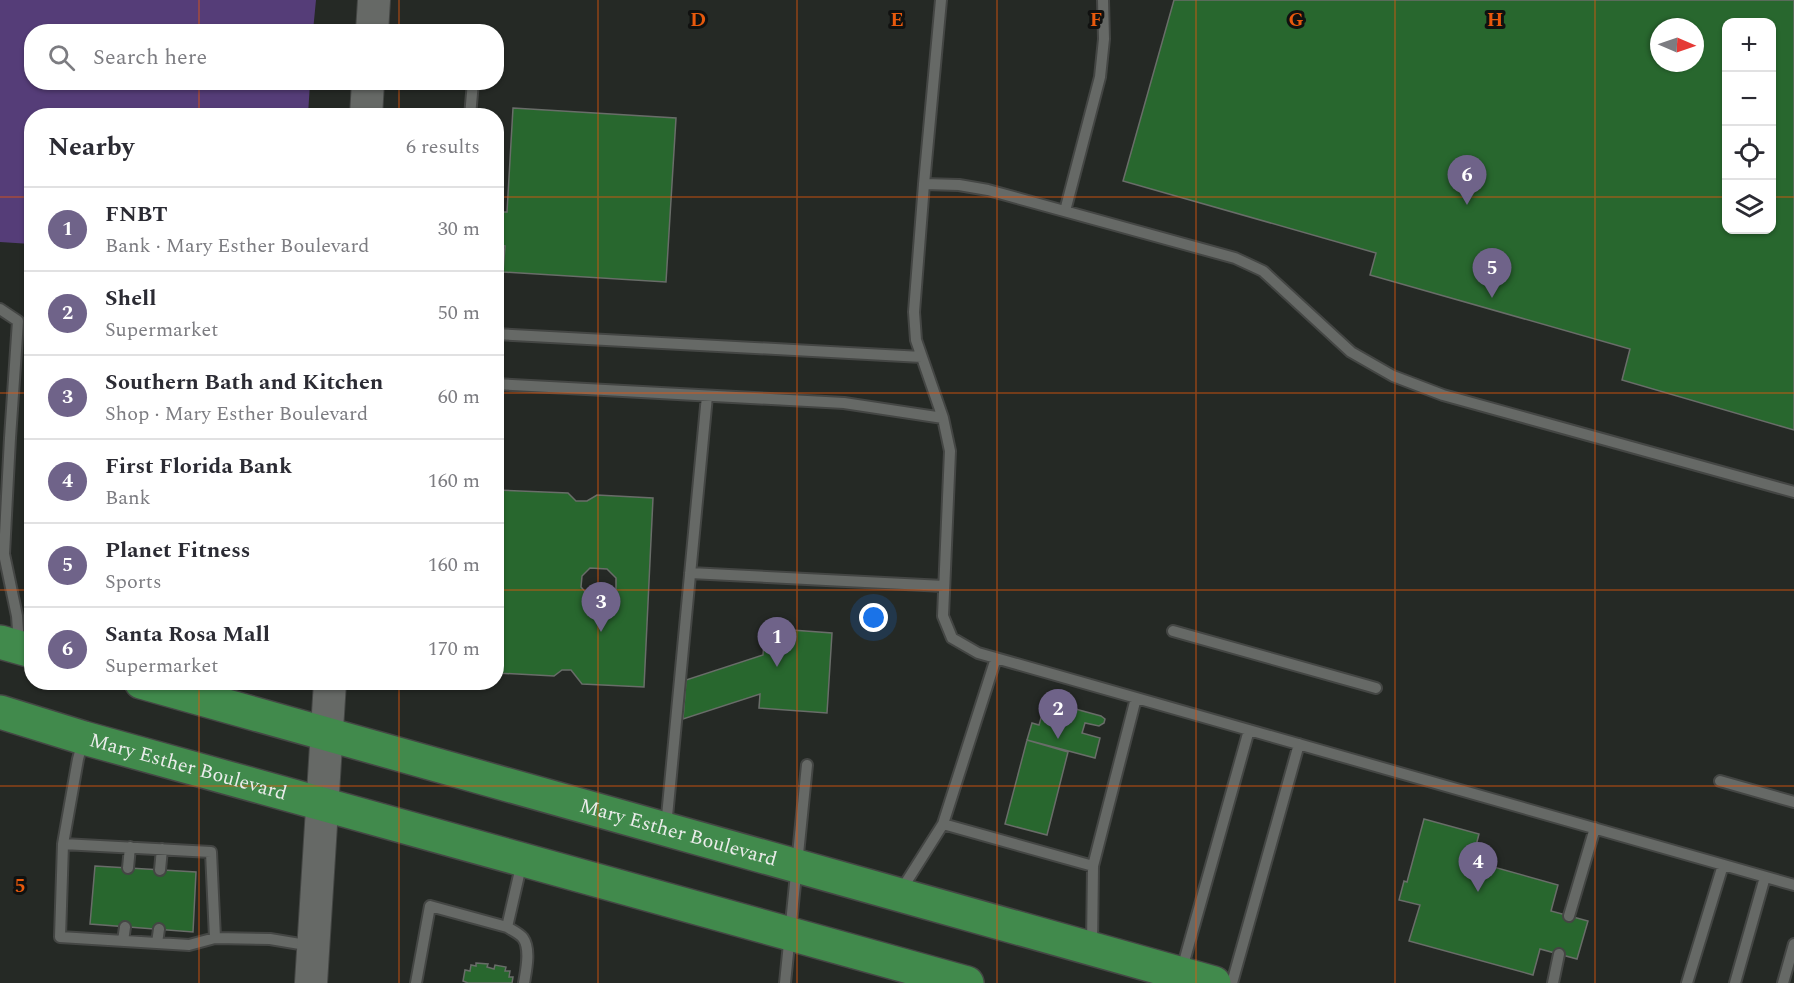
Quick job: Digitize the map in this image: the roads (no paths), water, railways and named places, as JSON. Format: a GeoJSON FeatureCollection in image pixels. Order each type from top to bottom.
{"type":"FeatureCollection","features":[{"type":"Feature","properties":{"kind":"main road","name":"Mary Esther Boulevard"},"geometry":{"type":"LineString","coordinates":[[169,690],[1092,949],[1181,978],[1214,983]]}},
{"type":"Feature","properties":{"kind":"main road","name":"Mary Esther Boulevard"},"geometry":{"type":"LineString","coordinates":[[0,712],[84,738],[967,983]]}},
{"type":"Feature","properties":{"kind":"street"},"geometry":{"type":"LineString","coordinates":[[372,24],[374,0]]}},
{"type":"Feature","properties":{"kind":"street"},"geometry":{"type":"LineString","coordinates":[[366,108],[368,90]]}},
{"type":"Feature","properties":{"kind":"street"},"geometry":{"type":"LineString","coordinates":[[311,983],[329,690]]}},
{"type":"Feature","properties":{"kind":"lane"},"geometry":{"type":"LineString","coordinates":[[940,0],[914,312],[916,340],[943,418],[950,451],[943,616],[952,638],[978,653],[1794,885]]}},
{"type":"Feature","properties":{"kind":"lane"},"geometry":{"type":"LineString","coordinates":[[1065,212],[1100,77],[1104,39],[1103,0]]}},
{"type":"Feature","properties":{"kind":"lane"},"geometry":{"type":"LineString","coordinates":[[471,108],[472,90]]}},
{"type":"Feature","properties":{"kind":"lane"},"geometry":{"type":"LineString","coordinates":[[924,184],[958,185],[988,190],[1235,258],[1263,271],[1351,352],[1393,376],[1450,397],[1794,492]]}},
{"type":"Feature","properties":{"kind":"lane"},"geometry":{"type":"LineString","coordinates":[[0,309],[18,321],[5,438],[2,554],[17,616],[17,647]]}},
{"type":"Feature","properties":{"kind":"lane"},"geometry":{"type":"LineString","coordinates":[[504,334],[922,357]]}},
{"type":"Feature","properties":{"kind":"lane"},"geometry":{"type":"LineString","coordinates":[[504,384],[844,403],[943,418]]}},
{"type":"Feature","properties":{"kind":"lane"},"geometry":{"type":"LineString","coordinates":[[666,830],[707,396]]}},
{"type":"Feature","properties":{"kind":"lane"},"geometry":{"type":"LineString","coordinates":[[690,573],[944,586]]}},
{"type":"Feature","properties":{"kind":"lane"},"geometry":{"type":"LineString","coordinates":[[1173,631],[1376,688]]}},
{"type":"Feature","properties":{"kind":"lane"},"geometry":{"type":"LineString","coordinates":[[898,895],[943,824],[996,658]]}},
{"type":"Feature","properties":{"kind":"lane"},"geometry":{"type":"LineString","coordinates":[[1092,949],[1093,866],[1136,698]]}},
{"type":"Feature","properties":{"kind":"lane"},"geometry":{"type":"LineString","coordinates":[[1181,978],[1249,730]]}},
{"type":"Feature","properties":{"kind":"lane"},"geometry":{"type":"LineString","coordinates":[[84,738],[78,759],[63,844],[60,937],[189,945],[215,938],[270,939],[313,946]]}},
{"type":"Feature","properties":{"kind":"lane"},"geometry":{"type":"LineString","coordinates":[[1232,983],[1299,744]]}},
{"type":"Feature","properties":{"kind":"lane"},"geometry":{"type":"LineString","coordinates":[[785,983],[807,765]]}},
{"type":"Feature","properties":{"kind":"lane"},"geometry":{"type":"LineString","coordinates":[[1720,781],[1794,802]]}},
{"type":"Feature","properties":{"kind":"lane"},"geometry":{"type":"LineString","coordinates":[[943,824],[1093,866]]}},
{"type":"Feature","properties":{"kind":"lane"},"geometry":{"type":"LineString","coordinates":[[1569,916],[1595,828]]}},
{"type":"Feature","properties":{"kind":"lane"},"geometry":{"type":"LineString","coordinates":[[63,844],[211,852],[215,938]]}},
{"type":"Feature","properties":{"kind":"lane"},"geometry":{"type":"LineString","coordinates":[[128,868],[130,847]]}},
{"type":"Feature","properties":{"kind":"lane"},"geometry":{"type":"LineString","coordinates":[[160,870],[162,849]]}},
{"type":"Feature","properties":{"kind":"lane"},"geometry":{"type":"LineString","coordinates":[[507,927],[523,858]]}},
{"type":"Feature","properties":{"kind":"lane"},"geometry":{"type":"LineString","coordinates":[[1687,983],[1724,865]]}},
{"type":"Feature","properties":{"kind":"lane"},"geometry":{"type":"LineString","coordinates":[[1735,983],[1765,877]]}},
{"type":"Feature","properties":{"kind":"lane"},"geometry":{"type":"LineString","coordinates":[[416,983],[430,906],[507,927],[524,938],[527,969],[524,983]]}},
{"type":"Feature","properties":{"kind":"lane"},"geometry":{"type":"LineString","coordinates":[[123,941],[125,927]]}},
{"type":"Feature","properties":{"kind":"lane"},"geometry":{"type":"LineString","coordinates":[[157,943],[159,929]]}},
{"type":"Feature","properties":{"kind":"lane"},"geometry":{"type":"LineString","coordinates":[[1783,983],[1794,944]]}},
{"type":"Feature","properties":{"kind":"lane"},"geometry":{"type":"LineString","coordinates":[[1552,983],[1559,954]]}},
{"type":"Feature","properties":{"kind":"place","name":"Santa Rosa Mall"},"geometry":{"type":"Point","coordinates":[1467,205]}},
{"type":"Feature","properties":{"kind":"place","name":"Planet Fitness"},"geometry":{"type":"Point","coordinates":[1492,298]}},
{"type":"Feature","properties":{"kind":"place","name":"Southern Bath and Kitchen"},"geometry":{"type":"Point","coordinates":[601,632]}},
{"type":"Feature","properties":{"kind":"place","name":"FNBT"},"geometry":{"type":"Point","coordinates":[777,667]}},
{"type":"Feature","properties":{"kind":"place","name":"Shell"},"geometry":{"type":"Point","coordinates":[1058,739]}},
{"type":"Feature","properties":{"kind":"place","name":"First Florida Bank"},"geometry":{"type":"Point","coordinates":[1478,892]}}]}
